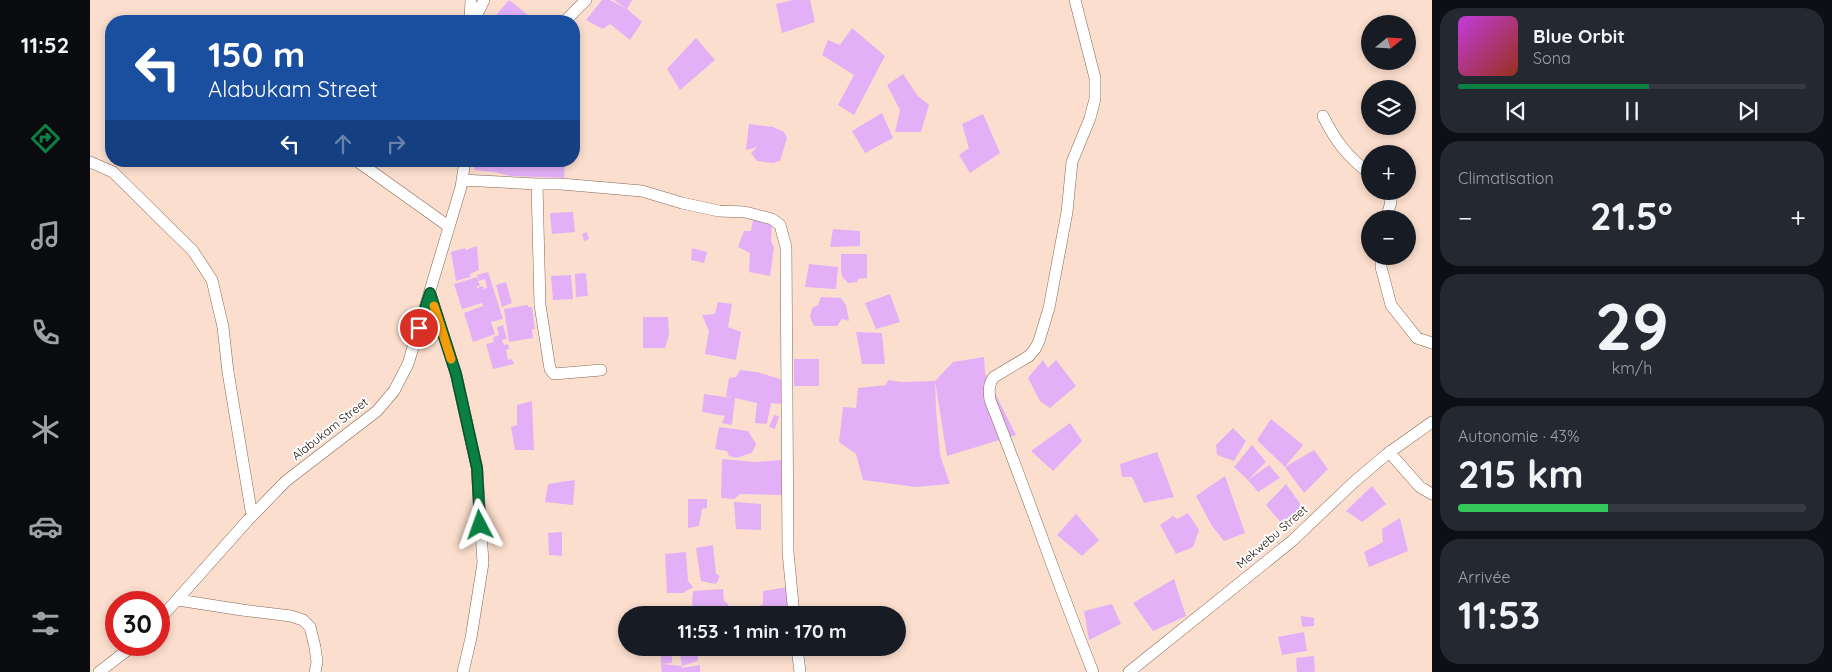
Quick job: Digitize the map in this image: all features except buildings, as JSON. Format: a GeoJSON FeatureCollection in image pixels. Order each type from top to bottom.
{"type":"FeatureCollection","features":[{"type":"Feature","properties":{"kind":"street"},"geometry":{"type":"LineString","coordinates":[[477,15],[484,0]]}},
{"type":"Feature","properties":{"kind":"street"},"geometry":{"type":"LineString","coordinates":[[571,15],[586,0]]}},
{"type":"Feature","properties":{"kind":"street"},"geometry":{"type":"LineString","coordinates":[[1075,0],[1095,78],[1095,99],[1090,118],[1072,162],[1067,212],[1049,308],[1035,349],[1028,356],[994,377],[990,381],[989,390],[990,400],[1093,672]]}},
{"type":"Feature","properties":{"kind":"street"},"geometry":{"type":"LineString","coordinates":[[470,15],[471,2]]}},
{"type":"Feature","properties":{"kind":"street"},"geometry":{"type":"LineString","coordinates":[[1323,116],[1335,140],[1361,166]]}},
{"type":"Feature","properties":{"kind":"street"},"geometry":{"type":"LineString","coordinates":[[90,162],[113,172],[193,251],[212,280],[223,327],[228,372],[252,516]]}},
{"type":"Feature","properties":{"kind":"street"},"geometry":{"type":"LineString","coordinates":[[365,167],[448,226]]}},
{"type":"Feature","properties":{"kind":"street","name":"Alabukam Street"},"geometry":{"type":"LineString","coordinates":[[170,608],[252,516],[286,481],[377,411],[394,391],[408,364],[465,167]]}},
{"type":"Feature","properties":{"kind":"street"},"geometry":{"type":"LineString","coordinates":[[462,180],[561,184],[642,191],[682,203],[720,211],[752,214],[772,219],[780,225],[786,247],[788,552],[793,606]]}},
{"type":"Feature","properties":{"kind":"street"},"geometry":{"type":"LineString","coordinates":[[537,184],[540,305],[550,369],[554,374],[602,370]]}},
{"type":"Feature","properties":{"kind":"street"},"geometry":{"type":"LineString","coordinates":[[1381,265],[1391,305],[1417,338],[1432,343]]}},
{"type":"Feature","properties":{"kind":"street"},"geometry":{"type":"LineString","coordinates":[[430,293],[456,374],[477,468],[483,563],[471,638],[463,672]]}},
{"type":"Feature","properties":{"kind":"street","name":"Mekwebu Street"},"geometry":{"type":"LineString","coordinates":[[1129,672],[1292,540],[1389,452],[1432,422]]}},
{"type":"Feature","properties":{"kind":"street"},"geometry":{"type":"LineString","coordinates":[[1389,452],[1420,488],[1432,494]]}},
{"type":"Feature","properties":{"kind":"street"},"geometry":{"type":"LineString","coordinates":[[178,600],[291,616],[303,620],[310,627],[315,647],[316,672]]}},
{"type":"Feature","properties":{"kind":"street"},"geometry":{"type":"LineString","coordinates":[[99,672],[120,656]]}},
{"type":"Feature","properties":{"kind":"street"},"geometry":{"type":"LineString","coordinates":[[798,656],[800,672]]}},
{"type":"Feature","properties":{"kind":"slow traffic"},"geometry":{"type":"LineString","coordinates":[[434,306],[451,359]]}},
{"type":"Feature","properties":{"kind":"route"},"geometry":{"type":"LineString","coordinates":[[419,328],[430,293],[456,374],[477,468],[480,525]]}}]}
